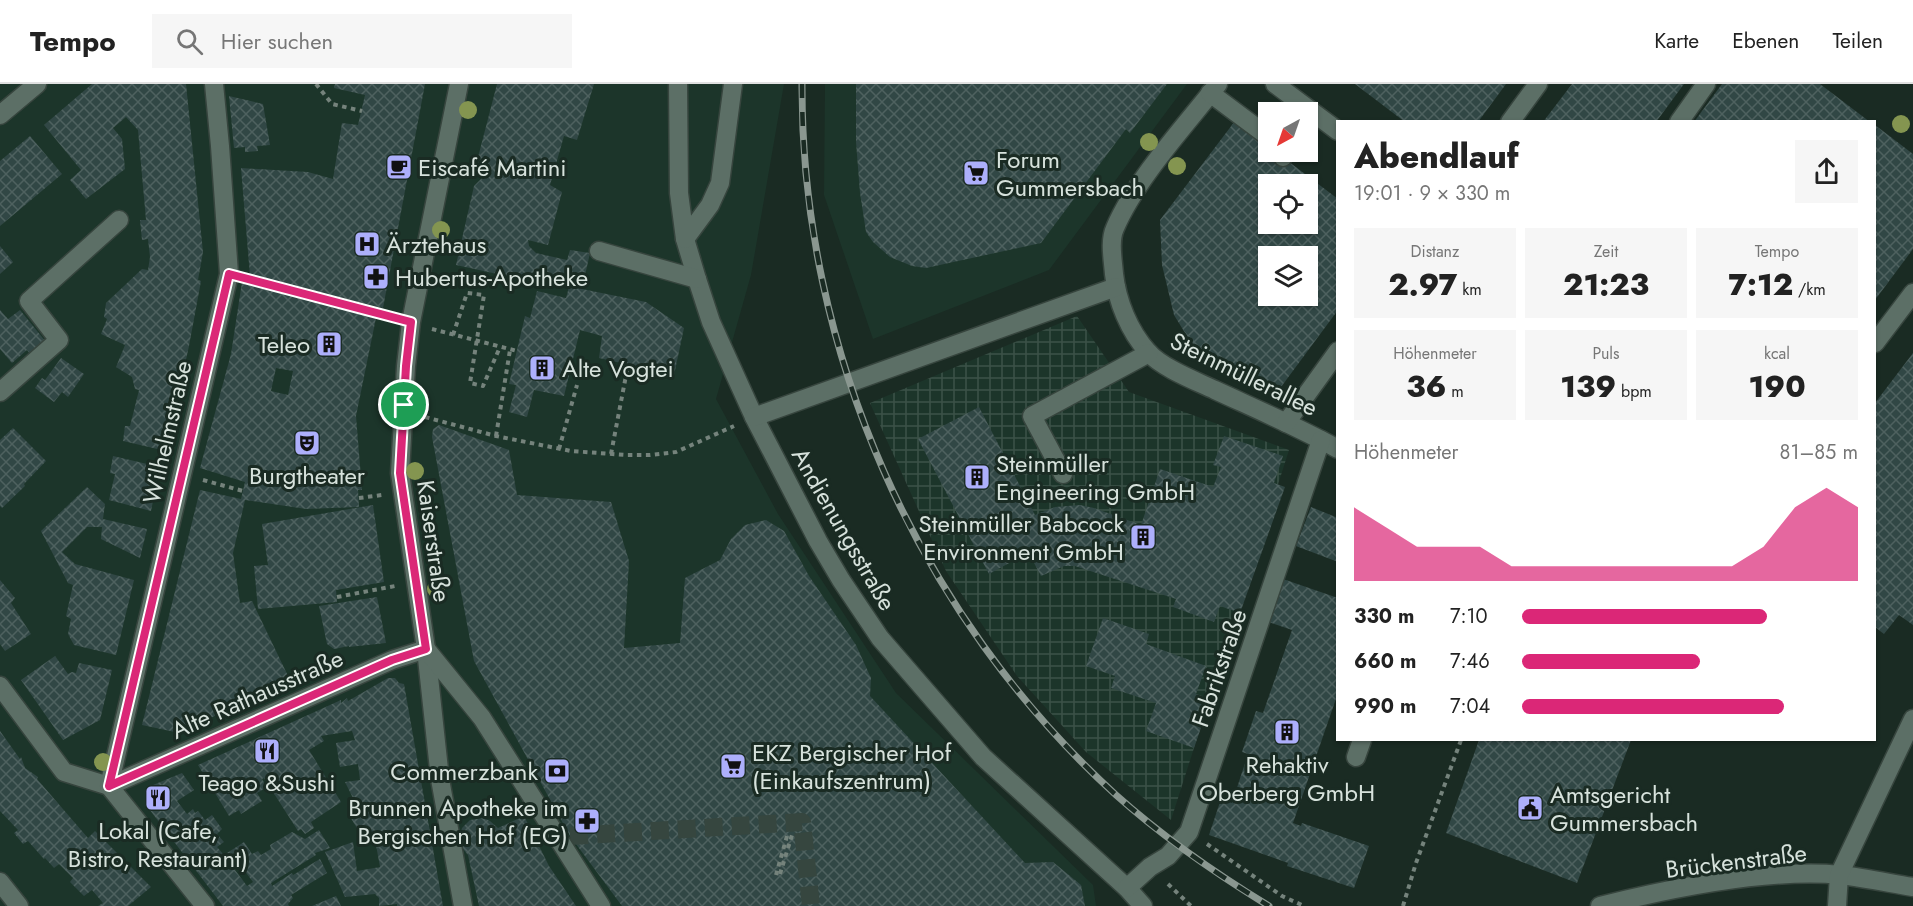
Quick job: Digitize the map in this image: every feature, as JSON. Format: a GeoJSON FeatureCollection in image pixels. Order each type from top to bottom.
{"type":"FeatureCollection","features":[{"type":"Feature","properties":{"kind":"street"},"geometry":{"type":"LineString","coordinates":[[0,115],[37,84]]}},
{"type":"Feature","properties":{"kind":"street","name":"Wilhelmstraße"},"geometry":{"type":"LineString","coordinates":[[109,786],[229,274],[213,84]]}},
{"type":"Feature","properties":{"kind":"street","name":"Kaiserstraße"},"geometry":{"type":"LineString","coordinates":[[459,84],[411,322],[400,473],[426,649],[440,779],[463,906]]}},
{"type":"Feature","properties":{"kind":"street","name":"Andienungsstraße"},"geometry":{"type":"LineString","coordinates":[[678,84],[679,193],[685,239],[711,322],[754,417],[841,580],[880,638],[983,757],[1048,819],[1127,888],[1143,906]]}},
{"type":"Feature","properties":{"kind":"street"},"geometry":{"type":"LineString","coordinates":[[685,239],[710,205],[720,183],[733,84]]}},
{"type":"Feature","properties":{"kind":"street"},"geometry":{"type":"LineString","coordinates":[[1275,84],[1336,130]]}},
{"type":"Feature","properties":{"kind":"street"},"geometry":{"type":"LineString","coordinates":[[1511,120],[1538,84]]}},
{"type":"Feature","properties":{"kind":"street"},"geometry":{"type":"LineString","coordinates":[[1680,120],[1706,84]]}},
{"type":"Feature","properties":{"kind":"street"},"geometry":{"type":"LineString","coordinates":[[1214,89],[1258,127]]}},
{"type":"Feature","properties":{"kind":"street","name":"Steinmüllerallee"},"geometry":{"type":"LineString","coordinates":[[1214,89],[1138,187],[1113,231],[1112,256],[1116,287],[1127,320],[1149,353],[1178,372],[1336,448]]}},
{"type":"Feature","properties":{"kind":"street"},"geometry":{"type":"LineString","coordinates":[[0,392],[59,340],[29,301],[119,220]]}},
{"type":"Feature","properties":{"kind":"street"},"geometry":{"type":"LineString","coordinates":[[599,251],[697,279]]}},
{"type":"Feature","properties":{"kind":"street"},"geometry":{"type":"LineString","coordinates":[[754,417],[1116,287]]}},
{"type":"Feature","properties":{"kind":"street"},"geometry":{"type":"LineString","coordinates":[[1876,342],[1913,293]]}},
{"type":"Feature","properties":{"kind":"street"},"geometry":{"type":"LineString","coordinates":[[1063,474],[1032,416],[1149,353]]}},
{"type":"Feature","properties":{"kind":"street"},"geometry":{"type":"LineString","coordinates":[[1286,423],[1336,354]]}},
{"type":"Feature","properties":{"kind":"street","name":"Fabrikstraße"},"geometry":{"type":"LineString","coordinates":[[1127,888],[1150,867],[1168,856],[1189,832],[1321,440]]}},
{"type":"Feature","properties":{"kind":"street"},"geometry":{"type":"LineString","coordinates":[[426,649],[482,718],[565,839],[601,906]]}},
{"type":"Feature","properties":{"kind":"street","name":"Alte Rathausstraße"},"geometry":{"type":"LineString","coordinates":[[109,786],[392,660],[426,649]]}},
{"type":"Feature","properties":{"kind":"street"},"geometry":{"type":"LineString","coordinates":[[0,686],[64,772],[109,786],[205,906]]}},
{"type":"Feature","properties":{"kind":"street"},"geometry":{"type":"LineString","coordinates":[[1837,906],[1839,875],[1913,719]]}},
{"type":"Feature","properties":{"kind":"street"},"geometry":{"type":"LineString","coordinates":[[1356,758],[1362,741]]}},
{"type":"Feature","properties":{"kind":"street","name":"Brückenstraße"},"geometry":{"type":"LineString","coordinates":[[1600,906],[1703,884],[1778,875],[1839,875],[1913,887]]}},
{"type":"Feature","properties":{"kind":"street"},"geometry":{"type":"LineString","coordinates":[[0,882],[19,906]]}},
{"type":"Feature","properties":{"kind":"path"},"geometry":{"type":"LineString","coordinates":[[316,84],[332,104],[362,111]]}},
{"type":"Feature","properties":{"kind":"path"},"geometry":{"type":"LineString","coordinates":[[229,274],[411,322]]}},
{"type":"Feature","properties":{"kind":"path"},"geometry":{"type":"LineString","coordinates":[[453,335],[467,293],[484,296],[470,383],[483,386],[500,347]]}},
{"type":"Feature","properties":{"kind":"path"},"geometry":{"type":"LineString","coordinates":[[442,332],[517,351]]}},
{"type":"Feature","properties":{"kind":"path"},"geometry":{"type":"LineString","coordinates":[[496,436],[510,350]]}},
{"type":"Feature","properties":{"kind":"path"},"geometry":{"type":"LineString","coordinates":[[611,454],[628,365]]}},
{"type":"Feature","properties":{"kind":"path"},"geometry":{"type":"LineString","coordinates":[[559,448],[577,385]]}},
{"type":"Feature","properties":{"kind":"path"},"geometry":{"type":"LineString","coordinates":[[404,405],[429,420],[496,436],[559,448],[611,454],[650,455],[676,452],[754,417]]}},
{"type":"Feature","properties":{"kind":"path"},"geometry":{"type":"LineString","coordinates":[[232,488],[243,491]]}},
{"type":"Feature","properties":{"kind":"path"},"geometry":{"type":"LineString","coordinates":[[337,597],[389,587]]}},
{"type":"Feature","properties":{"kind":"path"},"geometry":{"type":"LineString","coordinates":[[1403,906],[1416,862],[1461,741]]}},
{"type":"Feature","properties":{"kind":"path"},"geometry":{"type":"LineString","coordinates":[[1189,832],[1282,896],[1304,906]]}},
{"type":"Feature","properties":{"kind":"path"},"geometry":{"type":"LineString","coordinates":[[778,875],[790,836]]}},
{"type":"Feature","properties":{"kind":"path"},"geometry":{"type":"LineString","coordinates":[[1150,867],[1191,906]]}},
{"type":"Feature","properties":{"kind":"shaded area"},"geometry":{"type":"Polygon","coordinates":[[[0,84],[784,84],[751,275],[716,399],[778,514],[896,693],[1093,885],[1096,906],[0,906],[0,84]]]}},
{"type":"Feature","properties":{"kind":"shaded area","name":"Forum Gummersbach"},"geometry":{"type":"Polygon","coordinates":[[[825,84],[1187,84],[1049,270],[873,339],[824,195],[825,84]]]}},
{"type":"Feature","properties":{"kind":"shaded area"},"geometry":{"type":"Polygon","coordinates":[[[1077,316],[1129,392],[1289,450],[1171,820],[1086,752],[1017,676],[946,571],[870,403],[1077,316]]]}},
{"type":"Feature","properties":{"kind":"building"},"geometry":{"type":"Polygon","coordinates":[[[92,84],[186,84],[203,252],[198,280],[201,281],[189,346],[166,451],[123,441],[125,426],[130,426],[139,390],[135,389],[132,377],[116,367],[125,345],[101,334],[107,319],[104,317],[106,303],[142,269],[148,270],[150,257],[148,239],[142,240],[140,220],[146,220],[138,130],[126,117],[113,128],[122,139],[125,169],[86,199],[70,180],[81,170],[44,125],[92,84]]]}},
{"type":"Feature","properties":{"kind":"building"},"geometry":{"type":"Polygon","coordinates":[[[335,84],[425,84],[383,308],[250,276],[241,168],[308,172],[333,179],[342,123],[358,125],[365,95],[334,88],[335,84]]]}},
{"type":"Feature","properties":{"kind":"building"},"geometry":{"type":"Polygon","coordinates":[[[497,84],[594,84],[577,140],[564,136],[550,185],[562,192],[548,245],[528,240],[529,246],[536,253],[567,260],[570,250],[590,253],[582,289],[646,302],[684,328],[674,375],[599,358],[602,336],[580,330],[564,396],[534,390],[527,417],[509,412],[516,385],[509,384],[525,316],[530,318],[537,291],[566,298],[569,287],[456,265],[474,186],[491,169],[476,165],[497,84]]]}},
{"type":"Feature","properties":{"kind":"building","name":"Forum Gummersbach"},"geometry":{"type":"Polygon","coordinates":[[[856,84],[1167,84],[1130,133],[1126,129],[1041,243],[926,268],[912,266],[890,257],[873,242],[866,232],[856,142],[856,84]]]}},
{"type":"Feature","properties":{"kind":"building"},"geometry":{"type":"Polygon","coordinates":[[[1355,84],[1506,84],[1479,120],[1402,120],[1355,84]]]}},
{"type":"Feature","properties":{"kind":"building"},"geometry":{"type":"Polygon","coordinates":[[[1572,84],[1684,84],[1657,120],[1545,120],[1572,84]]]}},
{"type":"Feature","properties":{"kind":"building"},"geometry":{"type":"Polygon","coordinates":[[[1722,84],[1820,84],[1867,120],[1695,120],[1722,84]]]}},
{"type":"Feature","properties":{"kind":"building"},"geometry":{"type":"Polygon","coordinates":[[[229,96],[263,104],[270,145],[257,146],[258,151],[245,152],[245,147],[234,148],[229,96]]]}},
{"type":"Feature","properties":{"kind":"building"},"geometry":{"type":"Polygon","coordinates":[[[1235,121],[1258,138],[1258,162],[1289,162],[1305,174],[1258,174],[1258,234],[1318,234],[1318,184],[1336,197],[1336,313],[1281,387],[1229,370],[1193,346],[1174,315],[1162,265],[1160,220],[1235,121]]]}},
{"type":"Feature","properties":{"kind":"building"},"geometry":{"type":"Polygon","coordinates":[[[1876,126],[1913,154],[1913,249],[1876,299],[1876,126]]]}},
{"type":"Feature","properties":{"kind":"building"},"geometry":{"type":"Polygon","coordinates":[[[30,136],[62,174],[0,226],[0,161],[30,136]]]}},
{"type":"Feature","properties":{"kind":"building"},"geometry":{"type":"Polygon","coordinates":[[[0,246],[13,262],[0,274],[0,246]]]}},
{"type":"Feature","properties":{"kind":"building"},"geometry":{"type":"Polygon","coordinates":[[[242,282],[376,318],[356,416],[362,490],[358,490],[359,507],[306,509],[245,500],[233,553],[240,603],[252,601],[289,678],[191,728],[189,735],[142,725],[200,490],[241,499],[245,482],[200,468],[231,354],[242,282]],[[276,368],[271,391],[288,395],[293,371],[276,368]]]}},
{"type":"Feature","properties":{"kind":"building"},"geometry":{"type":"Polygon","coordinates":[[[0,310],[8,319],[20,310],[46,342],[30,354],[27,350],[12,363],[0,349],[0,310]]]}},
{"type":"Feature","properties":{"kind":"building"},"geometry":{"type":"Polygon","coordinates":[[[1913,353],[1913,625],[1899,615],[1884,634],[1876,628],[1876,402],[1913,353]]]}},
{"type":"Feature","properties":{"kind":"building"},"geometry":{"type":"Polygon","coordinates":[[[61,358],[84,374],[68,397],[62,392],[54,402],[35,388],[42,378],[45,380],[61,358]]]}},
{"type":"Feature","properties":{"kind":"building","name":"Steinmüller Babcock Environment GmbH"},"geometry":{"type":"Polygon","coordinates":[[[979,407],[1035,515],[1055,507],[1080,505],[1141,525],[1160,469],[1213,487],[1221,467],[1213,465],[1224,436],[1283,456],[1274,483],[1285,487],[1240,613],[1220,606],[1214,622],[1173,607],[1176,599],[1075,566],[1064,566],[1041,576],[1026,548],[1009,557],[1011,562],[989,574],[918,439],[979,407]]]}},
{"type":"Feature","properties":{"kind":"building","name":"EKZ Bergischer Hof (Einkaufszentrum)"},"geometry":{"type":"Polygon","coordinates":[[[439,425],[509,450],[517,495],[611,502],[629,561],[624,648],[680,643],[685,578],[720,560],[731,539],[745,525],[766,520],[784,531],[809,576],[856,645],[871,678],[870,696],[1025,863],[1053,862],[1081,885],[1085,906],[622,906],[570,836],[474,661],[432,437],[433,429],[439,425]]]}},
{"type":"Feature","properties":{"kind":"building"},"geometry":{"type":"Polygon","coordinates":[[[13,428],[46,461],[2,508],[0,506],[0,440],[13,428]]]}},
{"type":"Feature","properties":{"kind":"building"},"geometry":{"type":"Polygon","coordinates":[[[113,456],[160,467],[151,511],[109,500],[115,474],[110,473],[113,456]]]}},
{"type":"Feature","properties":{"kind":"building"},"geometry":{"type":"Polygon","coordinates":[[[87,487],[105,504],[103,519],[147,529],[140,558],[101,539],[102,527],[87,527],[62,552],[75,564],[134,580],[116,655],[74,645],[68,634],[71,619],[66,616],[73,585],[68,583],[41,531],[87,487]]]}},
{"type":"Feature","properties":{"kind":"building"},"geometry":{"type":"Polygon","coordinates":[[[373,505],[384,582],[336,590],[337,602],[258,609],[254,566],[268,565],[262,524],[373,505]]]}},
{"type":"Feature","properties":{"kind":"building"},"geometry":{"type":"Polygon","coordinates":[[[1311,507],[1336,517],[1336,561],[1296,546],[1311,507]]]}},
{"type":"Feature","properties":{"kind":"building","name":"Rehaktiv Oberberg GmbH"},"geometry":{"type":"Polygon","coordinates":[[[1283,579],[1336,597],[1336,699],[1293,823],[1301,826],[1302,823],[1369,846],[1354,888],[1287,866],[1288,863],[1209,835],[1221,799],[1232,803],[1248,754],[1242,752],[1256,711],[1263,713],[1292,630],[1266,621],[1283,579]]]}},
{"type":"Feature","properties":{"kind":"building"},"geometry":{"type":"Polygon","coordinates":[[[0,580],[15,598],[11,603],[31,634],[5,651],[0,644],[0,580]]]}},
{"type":"Feature","properties":{"kind":"building"},"geometry":{"type":"Polygon","coordinates":[[[377,597],[386,643],[334,649],[327,644],[319,606],[377,597]]]}},
{"type":"Feature","properties":{"kind":"building"},"geometry":{"type":"Polygon","coordinates":[[[1103,618],[1149,634],[1146,644],[1206,666],[1196,694],[1211,699],[1194,748],[1146,731],[1156,703],[1111,688],[1115,676],[1086,666],[1103,618]]]}},
{"type":"Feature","properties":{"kind":"building"},"geometry":{"type":"Polygon","coordinates":[[[55,656],[68,674],[76,673],[79,663],[112,670],[100,720],[63,740],[21,680],[55,656]]]}},
{"type":"Feature","properties":{"kind":"building"},"geometry":{"type":"Polygon","coordinates":[[[388,678],[395,678],[399,683],[404,684],[443,906],[397,906],[397,904],[379,906],[379,898],[375,894],[345,897],[325,852],[353,842],[357,871],[380,867],[374,834],[363,838],[349,815],[372,811],[371,806],[358,808],[345,782],[360,780],[358,764],[340,767],[336,743],[355,740],[352,731],[321,736],[324,741],[309,750],[341,802],[311,822],[314,828],[305,834],[301,829],[298,831],[264,778],[262,779],[267,787],[257,793],[262,801],[241,814],[239,810],[229,816],[198,765],[341,700],[341,703],[347,698],[348,701],[388,678]]]}},
{"type":"Feature","properties":{"kind":"building"},"geometry":{"type":"Polygon","coordinates":[[[0,731],[20,759],[21,757],[25,768],[38,777],[37,779],[88,838],[95,831],[151,887],[128,906],[98,906],[103,903],[92,890],[84,896],[70,882],[73,878],[59,864],[54,868],[28,841],[23,844],[14,833],[18,830],[0,811],[0,731]]]}},
{"type":"Feature","properties":{"kind":"building","name":"Amtsgericht Gummersbach"},"geometry":{"type":"Polygon","coordinates":[[[1479,741],[1631,741],[1577,883],[1446,833],[1479,741]]]}},
{"type":"Feature","properties":{"kind":"building"},"geometry":{"type":"Polygon","coordinates":[[[182,773],[194,790],[177,801],[187,814],[193,809],[195,813],[198,811],[205,820],[212,815],[222,829],[217,834],[224,842],[217,847],[224,855],[244,842],[252,854],[258,851],[261,855],[271,849],[270,845],[292,832],[305,839],[319,830],[330,848],[315,853],[316,855],[271,883],[272,886],[320,859],[327,873],[291,895],[293,898],[289,906],[223,906],[146,805],[153,785],[182,773]],[[241,866],[235,870],[247,886],[253,882],[241,866]]]}},
{"type":"Feature","properties":{"kind":"building"},"geometry":{"type":"Polygon","coordinates":[[[524,816],[549,866],[576,906],[479,906],[468,855],[459,840],[462,828],[470,820],[483,818],[498,828],[524,816]]]}},
{"type":"Feature","properties":{"kind":"building"},"geometry":{"type":"Polygon","coordinates":[[[336,896],[341,906],[312,906],[336,896]]]}},
{"type":"Feature","properties":{"kind":"tunnel"},"geometry":{"type":"LineString","coordinates":[[570,836],[802,822],[811,906]]}},
{"type":"Feature","properties":{"kind":"railway"},"geometry":{"type":"LineString","coordinates":[[802,84],[807,184],[823,283],[849,379],[884,472],[929,562],[983,646],[1046,724],[1116,795],[1171,840],[1269,906]]}},
{"type":"Feature","properties":{"kind":"place","name":"Eiscafé Martini"},"geometry":{"type":"Point","coordinates":[399,167]}},
{"type":"Feature","properties":{"kind":"place","name":"Forum Gummersbach"},"geometry":{"type":"Point","coordinates":[976,173]}},
{"type":"Feature","properties":{"kind":"place","name":"Ärztehaus"},"geometry":{"type":"Point","coordinates":[367,244]}},
{"type":"Feature","properties":{"kind":"place","name":"Hubertus-Apotheke"},"geometry":{"type":"Point","coordinates":[376,277]}},
{"type":"Feature","properties":{"kind":"place","name":"Teleo"},"geometry":{"type":"Point","coordinates":[329,344]}},
{"type":"Feature","properties":{"kind":"place","name":"Alte Vogtei"},"geometry":{"type":"Point","coordinates":[542,368]}},
{"type":"Feature","properties":{"kind":"place","name":"Burgtheater"},"geometry":{"type":"Point","coordinates":[307,443]}},
{"type":"Feature","properties":{"kind":"place","name":"Steinmüller Engineering GmbH"},"geometry":{"type":"Point","coordinates":[977,477]}},
{"type":"Feature","properties":{"kind":"place","name":"Steinmüller Babcock Environment GmbH"},"geometry":{"type":"Point","coordinates":[1143,537]}},
{"type":"Feature","properties":{"kind":"place","name":"Rehaktiv Oberberg GmbH"},"geometry":{"type":"Point","coordinates":[1287,732]}},
{"type":"Feature","properties":{"kind":"place","name":"Teago &Sushi"},"geometry":{"type":"Point","coordinates":[267,751]}},
{"type":"Feature","properties":{"kind":"place","name":"EKZ Bergischer Hof (Einkaufszentrum)"},"geometry":{"type":"Point","coordinates":[733,766]}},
{"type":"Feature","properties":{"kind":"place","name":"Commerzbank"},"geometry":{"type":"Point","coordinates":[557,771]}},
{"type":"Feature","properties":{"kind":"place","name":"Lokal (Cafe, Bistro, Restaurant)"},"geometry":{"type":"Point","coordinates":[158,798]}},
{"type":"Feature","properties":{"kind":"place","name":"Amtsgericht Gummersbach"},"geometry":{"type":"Point","coordinates":[1530,808]}},
{"type":"Feature","properties":{"kind":"place","name":"Brunnen Apotheke im Bergischen Hof (EG)"},"geometry":{"type":"Point","coordinates":[587,821]}},
{"type":"Feature","properties":{"kind":"route"},"geometry":{"type":"LineString","coordinates":[[229,274],[411,322],[404,405],[400,473],[426,649],[392,660],[109,786],[229,274]]}}]}
